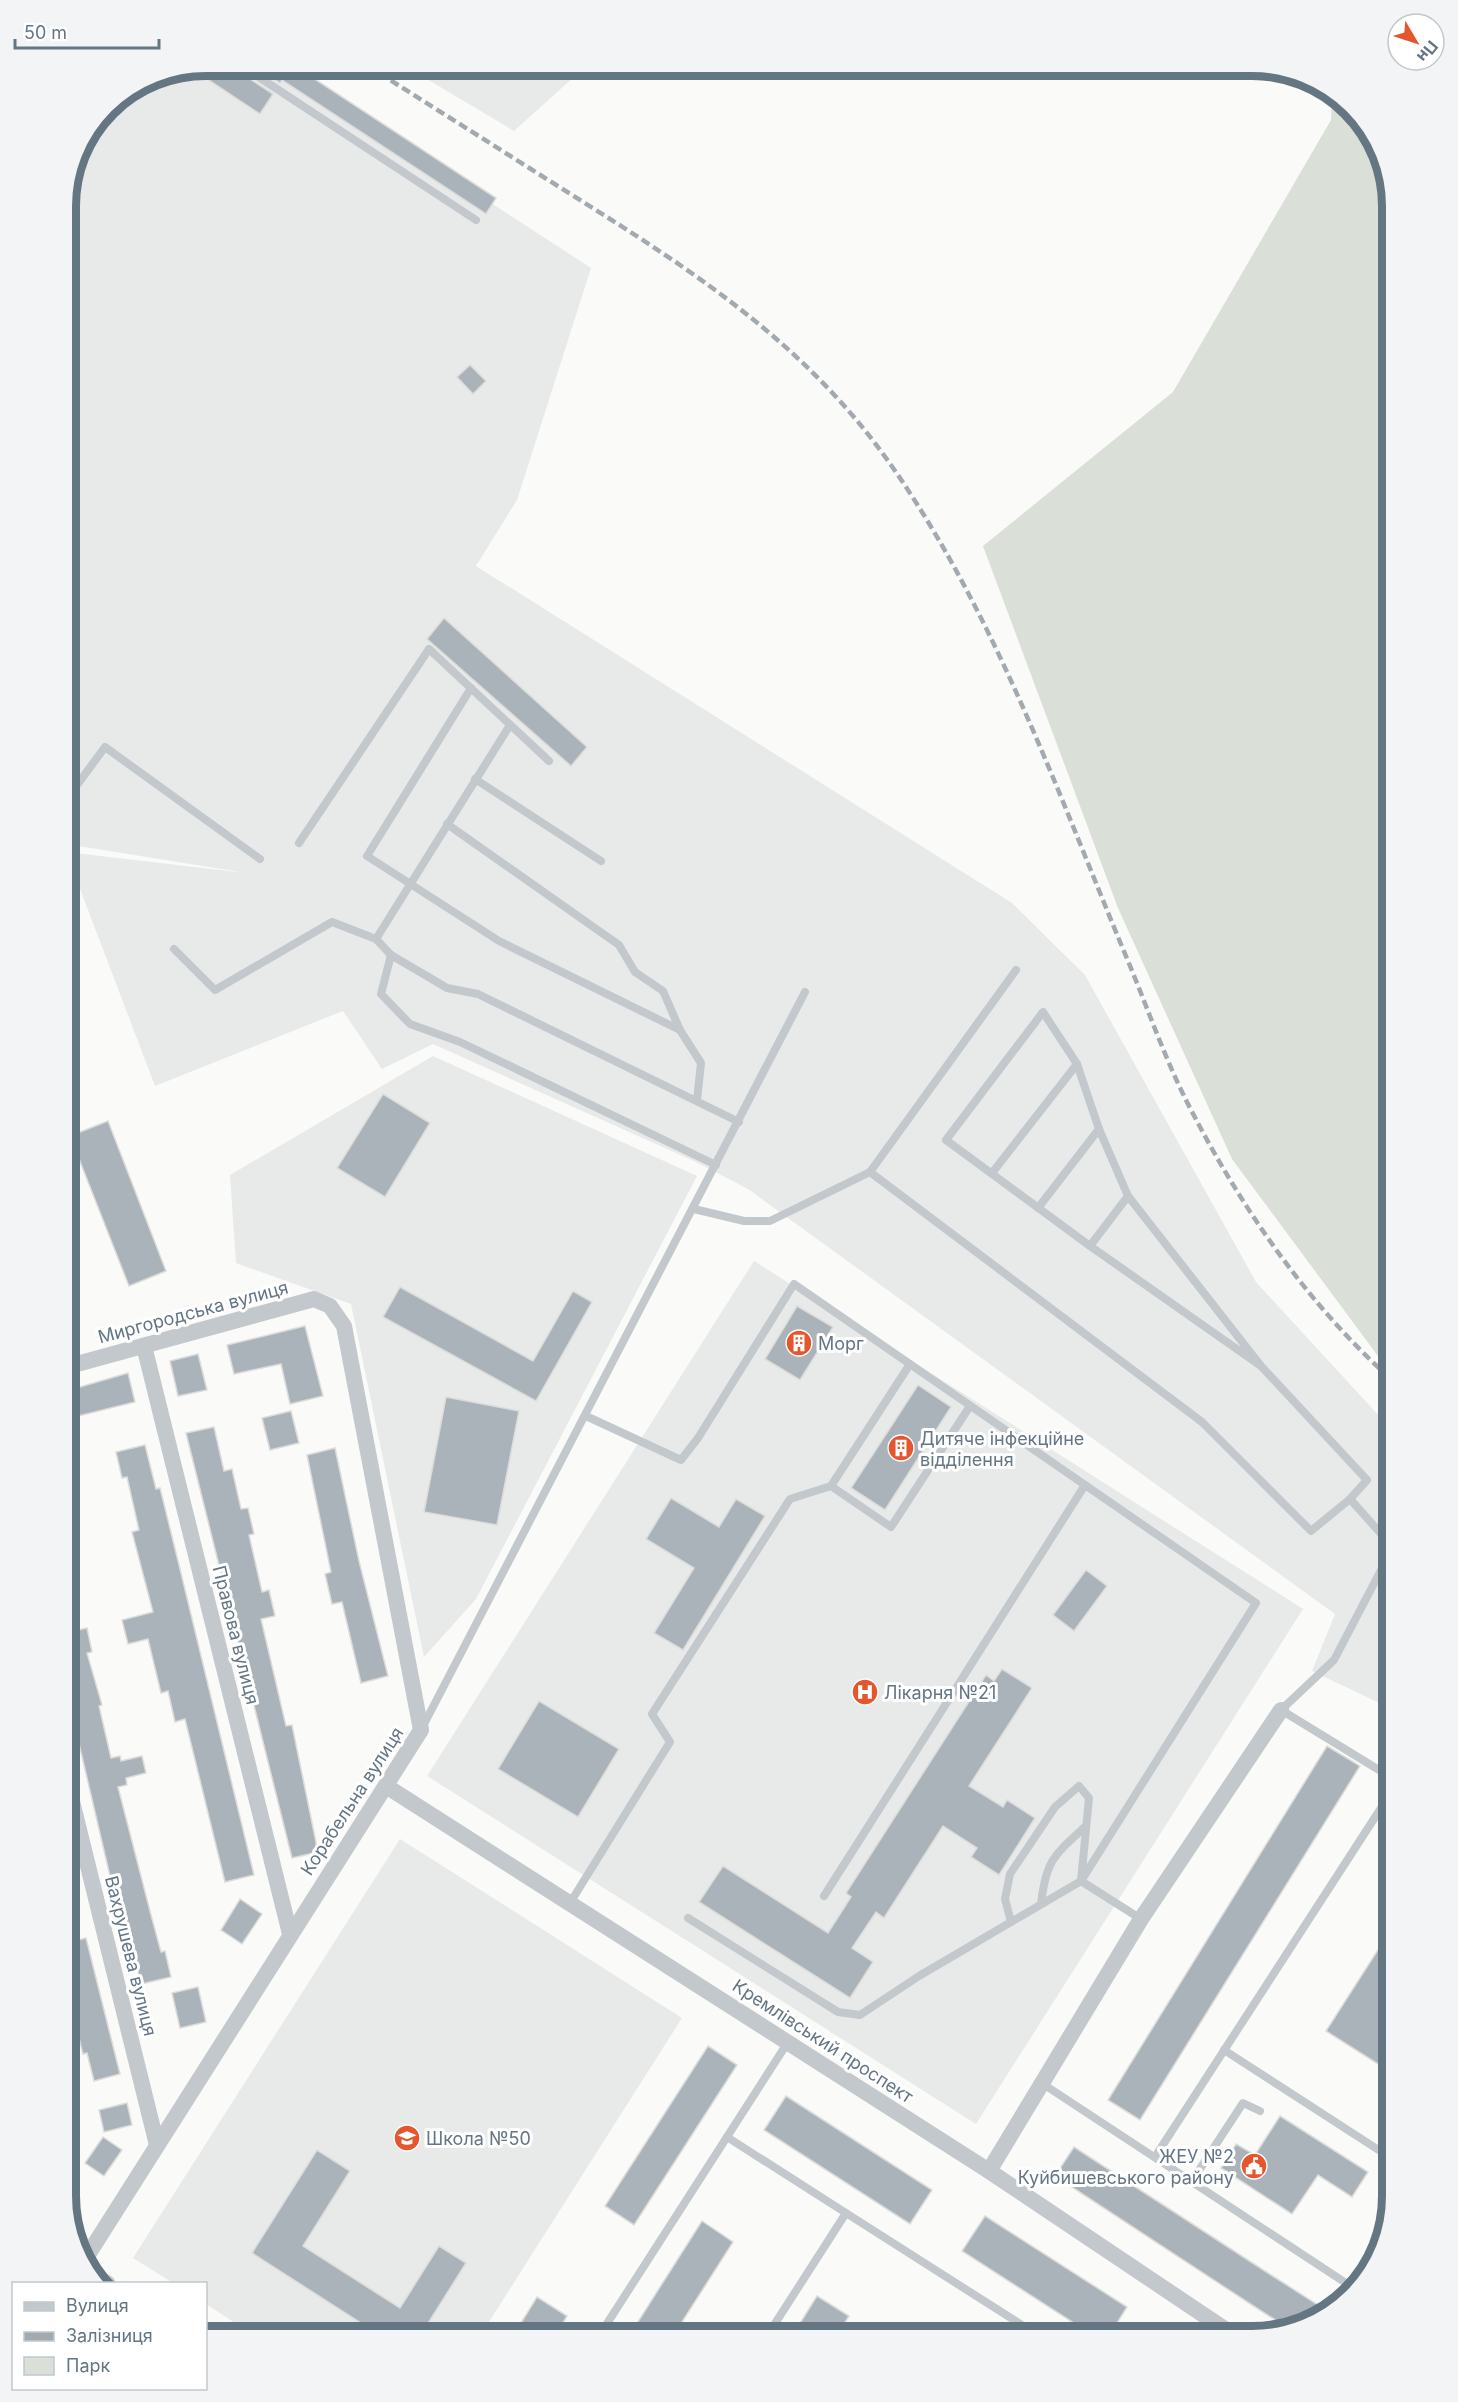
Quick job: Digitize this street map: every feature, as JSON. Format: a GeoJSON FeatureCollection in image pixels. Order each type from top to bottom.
{"type":"FeatureCollection","features":[{"type":"Feature","properties":{"kind":"street","name":"Миргородська вулиця"},"geometry":{"type":"LineString","coordinates":[[76,1364],[314,1299],[330,1306]]}},
{"type":"Feature","properties":{"kind":"street","name":"Корабельна вулиця"},"geometry":{"type":"LineString","coordinates":[[90,2252],[421,1730],[344,1326],[330,1306]]}},
{"type":"Feature","properties":{"kind":"street","name":"Правова вулиця"},"geometry":{"type":"LineString","coordinates":[[144,1346],[290,1934]]}},
{"type":"Feature","properties":{"kind":"street"},"geometry":{"type":"LineString","coordinates":[[989,2171],[1141,1919],[1281,1710]]}},
{"type":"Feature","properties":{"kind":"street","name":"Кремлівський проспект"},"geometry":{"type":"LineString","coordinates":[[386,1786],[989,2171],[1219,2326]]}},
{"type":"Feature","properties":{"kind":"street","name":"Вахрушева вулиця"},"geometry":{"type":"LineString","coordinates":[[76,1818],[157,2145]]}},
{"type":"Feature","properties":{"kind":"lane"},"geometry":{"type":"LineString","coordinates":[[259,77],[477,220]]}},
{"type":"Feature","properties":{"kind":"lane"},"geometry":{"type":"LineString","coordinates":[[299,843],[429,649],[549,761]]}},
{"type":"Feature","properties":{"kind":"lane"},"geometry":{"type":"LineString","coordinates":[[471,688],[367,856],[499,941],[680,1030]]}},
{"type":"Feature","properties":{"kind":"lane"},"geometry":{"type":"LineString","coordinates":[[376,939],[510,725]]}},
{"type":"Feature","properties":{"kind":"lane"},"geometry":{"type":"LineString","coordinates":[[77,785],[105,747],[260,860]]}},
{"type":"Feature","properties":{"kind":"lane"},"geometry":{"type":"LineString","coordinates":[[475,779],[601,861]]}},
{"type":"Feature","properties":{"kind":"lane"},"geometry":{"type":"LineString","coordinates":[[447,824],[619,945],[635,972],[663,992],[680,1030],[701,1063],[697,1100]]}},
{"type":"Feature","properties":{"kind":"lane"},"geometry":{"type":"LineString","coordinates":[[174,949],[215,990],[332,922],[376,939],[391,955],[447,988],[478,994],[739,1122]]}},
{"type":"Feature","properties":{"kind":"lane"},"geometry":{"type":"LineString","coordinates":[[391,955],[381,994],[410,1024],[460,1042],[716,1165]]}},
{"type":"Feature","properties":{"kind":"lane"},"geometry":{"type":"LineString","coordinates":[[694,1209],[744,1221],[770,1221],[870,1172],[1016,970]]}},
{"type":"Feature","properties":{"kind":"lane"},"geometry":{"type":"LineString","coordinates":[[421,1730],[805,992]]}},
{"type":"Feature","properties":{"kind":"lane"},"geometry":{"type":"LineString","coordinates":[[870,1172],[1202,1422],[1311,1531],[1350,1499],[1367,1479],[1261,1365],[1128,1196],[1100,1129],[1077,1064],[1043,1012],[946,1140],[1090,1246],[1261,1365]]}},
{"type":"Feature","properties":{"kind":"lane"},"geometry":{"type":"LineString","coordinates":[[992,1173],[1077,1064]]}},
{"type":"Feature","properties":{"kind":"lane"},"geometry":{"type":"LineString","coordinates":[[1038,1208],[1100,1129]]}},
{"type":"Feature","properties":{"kind":"lane"},"geometry":{"type":"LineString","coordinates":[[1090,1246],[1128,1196]]}},
{"type":"Feature","properties":{"kind":"lane"},"geometry":{"type":"LineString","coordinates":[[586,1416],[681,1460],[698,1438],[794,1284],[1256,1604],[1081,1881],[860,2015],[838,2012],[688,1918]]}},
{"type":"Feature","properties":{"kind":"lane"},"geometry":{"type":"LineString","coordinates":[[570,1903],[670,1742],[652,1714],[790,1499],[831,1486],[910,1365]]}},
{"type":"Feature","properties":{"kind":"lane"},"geometry":{"type":"LineString","coordinates":[[831,1486],[891,1527],[970,1406]]}},
{"type":"Feature","properties":{"kind":"lane"},"geometry":{"type":"LineString","coordinates":[[824,1896],[1085,1485]]}},
{"type":"Feature","properties":{"kind":"lane"},"geometry":{"type":"LineString","coordinates":[[1350,1499],[1382,1536]]}},
{"type":"Feature","properties":{"kind":"lane"},"geometry":{"type":"LineString","coordinates":[[1382,1567],[1334,1660],[1281,1710],[1382,1772]]}},
{"type":"Feature","properties":{"kind":"lane"},"geometry":{"type":"LineString","coordinates":[[1011,1922],[1005,1899],[1010,1874],[1055,1807],[1079,1785],[1089,1798],[1081,1881]]}},
{"type":"Feature","properties":{"kind":"lane"},"geometry":{"type":"LineString","coordinates":[[1155,2157],[1382,1806]]}},
{"type":"Feature","properties":{"kind":"lane"},"geometry":{"type":"LineString","coordinates":[[1041,1904],[1045,1874],[1059,1851],[1086,1826]]}},
{"type":"Feature","properties":{"kind":"lane"},"geometry":{"type":"LineString","coordinates":[[1081,1881],[1141,1919]]}},
{"type":"Feature","properties":{"kind":"lane"},"geometry":{"type":"LineString","coordinates":[[606,2325],[788,2042]]}},
{"type":"Feature","properties":{"kind":"lane"},"geometry":{"type":"LineString","coordinates":[[1224,2050],[1382,2152]]}},
{"type":"Feature","properties":{"kind":"lane"},"geometry":{"type":"LineString","coordinates":[[1043,2084],[1347,2283]]}},
{"type":"Feature","properties":{"kind":"lane"},"geometry":{"type":"LineString","coordinates":[[1191,2181],[1243,2103],[1260,2111]]}},
{"type":"Feature","properties":{"kind":"lane"},"geometry":{"type":"LineString","coordinates":[[727,2137],[1024,2326]]}},
{"type":"Feature","properties":{"kind":"lane"},"geometry":{"type":"LineString","coordinates":[[774,2326],[846,2213]]}},
{"type":"Feature","properties":{"kind":"shaded area"},"geometry":{"type":"Polygon","coordinates":[[[298,77],[591,268],[517,500],[476,566],[1012,903],[1085,975],[1256,1282],[1382,1419],[1382,1704],[1312,1671],[1335,1614],[748,1189],[696,1162],[433,1044],[382,1069],[343,1011],[155,1086],[77,880],[77,853],[246,873],[77,846],[77,198],[86,157],[98,134],[134,98],[165,83],[182,79],[298,77]]]}},
{"type":"Feature","properties":{"kind":"shaded area"},"geometry":{"type":"Polygon","coordinates":[[[423,77],[574,77],[514,131],[423,77]]]}},
{"type":"Feature","properties":{"kind":"shaded area"},"geometry":{"type":"Polygon","coordinates":[[[433,1056],[697,1176],[476,1599],[424,1657],[351,1304],[236,1263],[230,1175],[433,1056]]]}},
{"type":"Feature","properties":{"kind":"shaded area","name":"Лікарня №21"},"geometry":{"type":"Polygon","coordinates":[[[754,1261],[1303,1609],[976,2124],[427,1776],[754,1261]]]}},
{"type":"Feature","properties":{"kind":"shaded area","name":"Школа №50"},"geometry":{"type":"Polygon","coordinates":[[[400,1839],[682,2018],[487,2325],[238,2325],[207,2305],[207,2282],[171,2282],[133,2258],[400,1839]]]}},
{"type":"Feature","properties":{"kind":"green space"},"geometry":{"type":"Polygon","coordinates":[[[1332,104],[1360,134],[1375,165],[1382,207],[1382,1359],[1232,1159],[1118,908],[983,546],[1173,392],[1331,120],[1332,104]]]}},
{"type":"Feature","properties":{"kind":"building"},"geometry":{"type":"Polygon","coordinates":[[[204,77],[247,77],[273,94],[260,114],[204,77]]]}},
{"type":"Feature","properties":{"kind":"building"},"geometry":{"type":"Polygon","coordinates":[[[271,77],[312,77],[496,198],[486,214],[282,80],[280,83],[271,77]]]}},
{"type":"Feature","properties":{"kind":"building"},"geometry":{"type":"Polygon","coordinates":[[[470,365],[486,381],[473,394],[457,377],[470,365]]]}},
{"type":"Feature","properties":{"kind":"building"},"geometry":{"type":"Polygon","coordinates":[[[444,618],[587,747],[571,766],[427,639],[444,618]]]}},
{"type":"Feature","properties":{"kind":"building"},"geometry":{"type":"Polygon","coordinates":[[[383,1094],[430,1123],[385,1197],[337,1168],[383,1094]]]}},
{"type":"Feature","properties":{"kind":"building"},"geometry":{"type":"Polygon","coordinates":[[[108,1121],[166,1271],[129,1286],[77,1153],[77,1133],[108,1121]]]}},
{"type":"Feature","properties":{"kind":"building"},"geometry":{"type":"Polygon","coordinates":[[[400,1287],[533,1361],[573,1291],[592,1302],[536,1401],[383,1317],[400,1287]]]}},
{"type":"Feature","properties":{"kind":"building","name":"Морг"},"geometry":{"type":"Polygon","coordinates":[[[797,1306],[833,1327],[800,1380],[765,1359],[797,1306]]]}},
{"type":"Feature","properties":{"kind":"building"},"geometry":{"type":"Polygon","coordinates":[[[305,1326],[323,1396],[290,1404],[281,1364],[234,1374],[227,1345],[305,1326]]]}},
{"type":"Feature","properties":{"kind":"building"},"geometry":{"type":"Polygon","coordinates":[[[198,1354],[207,1390],[178,1396],[170,1361],[198,1354]]]}},
{"type":"Feature","properties":{"kind":"building"},"geometry":{"type":"Polygon","coordinates":[[[128,1373],[135,1402],[76,1416],[76,1388],[128,1373]]]}},
{"type":"Feature","properties":{"kind":"building","name":"Дитяче інфекційне відділення"},"geometry":{"type":"Polygon","coordinates":[[[918,1385],[951,1407],[885,1510],[851,1488],[918,1385]]]}},
{"type":"Feature","properties":{"kind":"building"},"geometry":{"type":"Polygon","coordinates":[[[446,1397],[519,1411],[497,1525],[424,1512],[446,1397]]]}},
{"type":"Feature","properties":{"kind":"building"},"geometry":{"type":"Polygon","coordinates":[[[291,1411],[299,1443],[270,1450],[262,1418],[291,1411]]]}},
{"type":"Feature","properties":{"kind":"building"},"geometry":{"type":"Polygon","coordinates":[[[214,1427],[224,1471],[232,1469],[241,1509],[248,1508],[254,1534],[249,1535],[262,1592],[269,1590],[275,1616],[261,1619],[286,1726],[292,1725],[318,1852],[292,1858],[186,1433],[214,1427]]]}},
{"type":"Feature","properties":{"kind":"building"},"geometry":{"type":"Polygon","coordinates":[[[145,1445],[156,1489],[160,1488],[254,1875],[225,1882],[185,1719],[175,1722],[168,1691],[161,1693],[148,1639],[128,1644],[122,1620],[153,1612],[132,1532],[139,1530],[127,1477],[122,1478],[116,1452],[145,1445]]]}},
{"type":"Feature","properties":{"kind":"building"},"geometry":{"type":"Polygon","coordinates":[[[335,1448],[359,1561],[388,1676],[361,1683],[342,1602],[332,1604],[325,1574],[331,1572],[307,1455],[335,1448]]]}},
{"type":"Feature","properties":{"kind":"building"},"geometry":{"type":"Polygon","coordinates":[[[671,1498],[719,1527],[736,1499],[765,1516],[683,1650],[654,1633],[694,1568],[646,1539],[671,1498]]]}},
{"type":"Feature","properties":{"kind":"building"},"geometry":{"type":"Polygon","coordinates":[[[1086,1570],[1107,1586],[1074,1631],[1053,1615],[1086,1570]]]}},
{"type":"Feature","properties":{"kind":"building"},"geometry":{"type":"Polygon","coordinates":[[[87,1628],[92,1652],[87,1653],[102,1705],[99,1706],[111,1758],[120,1756],[121,1761],[142,1756],[146,1773],[126,1778],[127,1785],[118,1787],[161,1952],[165,1951],[171,1977],[141,1984],[122,1908],[119,1909],[110,1876],[76,1732],[76,1631],[87,1628]]]}},
{"type":"Feature","properties":{"kind":"building"},"geometry":{"type":"Polygon","coordinates":[[[1002,1669],[1032,1688],[969,1786],[1003,1807],[1007,1800],[1035,1818],[999,1875],[971,1857],[977,1848],[943,1826],[884,1918],[876,1912],[852,1948],[873,1962],[850,1998],[699,1902],[723,1866],[828,1933],[851,1897],[846,1893],[986,1675],[994,1681],[1002,1669]]]}},
{"type":"Feature","properties":{"kind":"building"},"geometry":{"type":"Polygon","coordinates":[[[539,1701],[619,1749],[578,1817],[498,1769],[539,1701]]]}},
{"type":"Feature","properties":{"kind":"building"},"geometry":{"type":"Polygon","coordinates":[[[1327,1746],[1360,1766],[1140,2120],[1108,2100],[1327,1746]]]}},
{"type":"Feature","properties":{"kind":"building"},"geometry":{"type":"Polygon","coordinates":[[[240,1899],[262,1914],[242,1944],[221,1930],[240,1899]]]}},
{"type":"Feature","properties":{"kind":"building"},"geometry":{"type":"Polygon","coordinates":[[[86,1938],[120,2074],[94,2081],[87,2053],[83,2054],[76,2027],[76,1940],[86,1938]]]}},
{"type":"Feature","properties":{"kind":"building"},"geometry":{"type":"Polygon","coordinates":[[[1382,1944],[1382,2016],[1380,2019],[1382,2020],[1382,2057],[1378,2064],[1326,2031],[1382,1944]]]}},
{"type":"Feature","properties":{"kind":"building"},"geometry":{"type":"Polygon","coordinates":[[[198,1987],[206,2022],[180,2028],[172,1993],[198,1987]]]}},
{"type":"Feature","properties":{"kind":"building"},"geometry":{"type":"Polygon","coordinates":[[[708,2046],[737,2065],[634,2225],[605,2206],[708,2046]]]}},
{"type":"Feature","properties":{"kind":"building"},"geometry":{"type":"Polygon","coordinates":[[[786,2096],[932,2190],[910,2224],[764,2130],[786,2096]]]}},
{"type":"Feature","properties":{"kind":"building"},"geometry":{"type":"Polygon","coordinates":[[[127,2103],[132,2125],[104,2132],[99,2110],[127,2103]]]}},
{"type":"Feature","properties":{"kind":"building","name":"ЖЕУ №2 Куйбишевського району"},"geometry":{"type":"Polygon","coordinates":[[[1280,2116],[1368,2172],[1352,2197],[1318,2175],[1292,2214],[1221,2168],[1236,2144],[1255,2155],[1280,2116]]]}},
{"type":"Feature","properties":{"kind":"building"},"geometry":{"type":"Polygon","coordinates":[[[103,2137],[122,2150],[104,2176],[85,2163],[103,2137]]]}},
{"type":"Feature","properties":{"kind":"building"},"geometry":{"type":"Polygon","coordinates":[[[1074,2147],[1320,2306],[1293,2319],[1279,2322],[1055,2176],[1074,2147]]]}},
{"type":"Feature","properties":{"kind":"building"},"geometry":{"type":"Polygon","coordinates":[[[317,2150],[350,2171],[303,2246],[400,2308],[439,2246],[466,2263],[427,2325],[364,2325],[252,2253],[317,2150]]]}},
{"type":"Feature","properties":{"kind":"building"},"geometry":{"type":"Polygon","coordinates":[[[985,2216],[1127,2307],[1115,2326],[1078,2326],[962,2251],[985,2216]]]}},
{"type":"Feature","properties":{"kind":"building"},"geometry":{"type":"Polygon","coordinates":[[[702,2221],[733,2242],[680,2325],[636,2325],[702,2221]]]}},
{"type":"Feature","properties":{"kind":"building"},"geometry":{"type":"Polygon","coordinates":[[[817,2296],[849,2316],[843,2326],[799,2326],[817,2296]]]}},
{"type":"Feature","properties":{"kind":"building"},"geometry":{"type":"Polygon","coordinates":[[[537,2297],[567,2316],[561,2325],[520,2325],[537,2297]]]}},
{"type":"Feature","properties":{"kind":"railway"},"geometry":{"type":"LineString","coordinates":[[385,77],[618,224],[705,282],[785,347],[823,383],[858,422],[891,465],[928,523],[994,644],[1050,770],[1172,1069],[1208,1142],[1278,1252],[1332,1319],[1382,1371]]}},
{"type":"Feature","properties":{"kind":"place","name":"Морг"},"geometry":{"type":"Point","coordinates":[799,1343]}},
{"type":"Feature","properties":{"kind":"place","name":"Дитяче інфекційне відділення"},"geometry":{"type":"Point","coordinates":[901,1448]}},
{"type":"Feature","properties":{"kind":"place","name":"Лікарня №21"},"geometry":{"type":"Point","coordinates":[865,1692]}},
{"type":"Feature","properties":{"kind":"place","name":"Школа №50"},"geometry":{"type":"Point","coordinates":[407,2138]}},
{"type":"Feature","properties":{"kind":"place","name":"ЖЕУ №2 Куйбишевського району"},"geometry":{"type":"Point","coordinates":[1254,2166]}}]}
